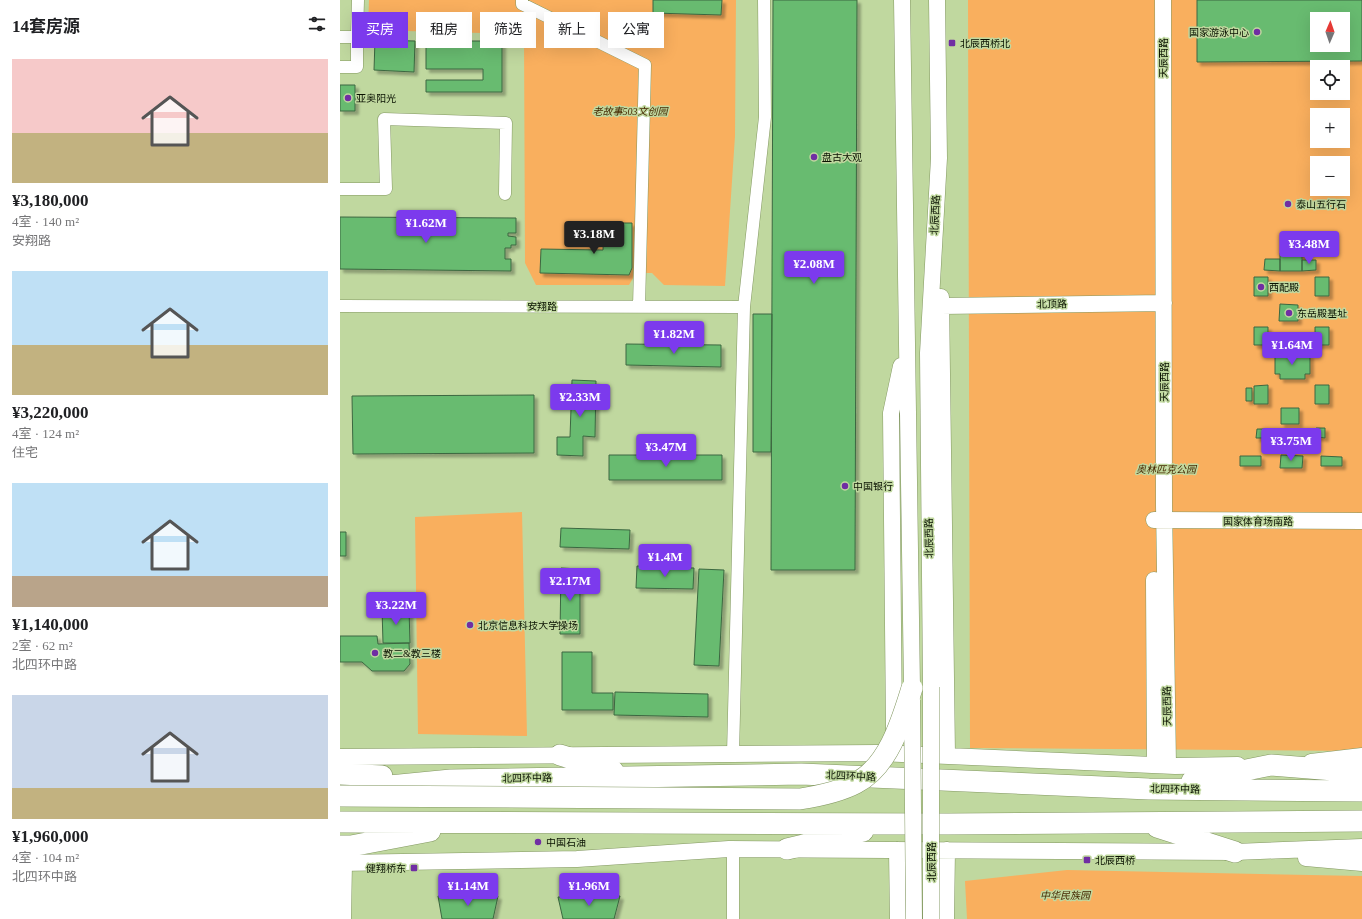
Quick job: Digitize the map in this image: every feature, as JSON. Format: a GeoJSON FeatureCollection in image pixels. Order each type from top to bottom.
{"type":"FeatureCollection","features":[{"type":"Feature","properties":{"kind":"highway"},"geometry":{"type":"LineString","coordinates":[[340,796],[800,799],[831,793],[857,783],[878,765],[898,734],[922,687]]}},
{"type":"Feature","properties":{"kind":"highway"},"geometry":{"type":"LineString","coordinates":[[560,755],[633,777]]}},
{"type":"Feature","properties":{"kind":"highway"},"geometry":{"type":"LineString","coordinates":[[1149,789],[1271,765],[1334,770],[1362,770]]}},
{"type":"Feature","properties":{"kind":"highway"},"geometry":{"type":"LineString","coordinates":[[340,774],[450,780]]}},
{"type":"Feature","properties":{"kind":"highway","name":"北四环中路"},"geometry":{"type":"LineString","coordinates":[[340,790],[450,780],[801,774],[1149,789],[1362,791]]}},
{"type":"Feature","properties":{"kind":"highway"},"geometry":{"type":"LineString","coordinates":[[1137,821],[1235,852]]}},
{"type":"Feature","properties":{"kind":"highway"},"geometry":{"type":"LineString","coordinates":[[340,822],[897,823],[1362,821]]}},
{"type":"Feature","properties":{"kind":"highway"},"geometry":{"type":"LineString","coordinates":[[342,857],[351,846],[483,822]]}},
{"type":"Feature","properties":{"kind":"highway"},"geometry":{"type":"LineString","coordinates":[[787,849],[897,823]]}},
{"type":"Feature","properties":{"kind":"street"},"geometry":{"type":"LineString","coordinates":[[358,0],[358,12]]}},
{"type":"Feature","properties":{"kind":"street"},"geometry":{"type":"LineString","coordinates":[[522,0],[522,4],[645,65],[639,307]]}},
{"type":"Feature","properties":{"kind":"street"},"geometry":{"type":"LineString","coordinates":[[733,754],[744,307],[764,117],[764,0]]}},
{"type":"Feature","properties":{"kind":"street","name":"北辰西路"},"geometry":{"type":"LineString","coordinates":[[902,0],[907,337],[931,919]]}},
{"type":"Feature","properties":{"kind":"street","name":"北辰西路"},"geometry":{"type":"LineString","coordinates":[[937,0],[947,755]]}},
{"type":"Feature","properties":{"kind":"street","name":"天辰西路"},"geometry":{"type":"LineString","coordinates":[[1153,0],[1159,303]]}},
{"type":"Feature","properties":{"kind":"street","name":"天辰西路"},"geometry":{"type":"LineString","coordinates":[[1162,764],[1159,520],[1159,303],[1163,0]]}},
{"type":"Feature","properties":{"kind":"street"},"geometry":{"type":"LineString","coordinates":[[340,37],[352,37]]}},
{"type":"Feature","properties":{"kind":"street"},"geometry":{"type":"LineString","coordinates":[[340,66],[357,66],[357,48]]}},
{"type":"Feature","properties":{"kind":"street"},"geometry":{"type":"LineString","coordinates":[[340,189],[386,189],[384,119],[506,123],[504,194]]}},
{"type":"Feature","properties":{"kind":"street","name":"北辰西路"},"geometry":{"type":"LineString","coordinates":[[914,919],[922,687],[928,353],[939,158]]}},
{"type":"Feature","properties":{"kind":"street","name":"北顶路"},"geometry":{"type":"LineString","coordinates":[[941,306],[1159,303]]}},
{"type":"Feature","properties":{"kind":"street","name":"安翔路"},"geometry":{"type":"LineString","coordinates":[[340,306],[744,307]]}},
{"type":"Feature","properties":{"kind":"street","name":"北辰西路"},"geometry":{"type":"LineString","coordinates":[[894,753],[891,413],[907,337]]}},
{"type":"Feature","properties":{"kind":"street","name":"国家体育场南路"},"geometry":{"type":"LineString","coordinates":[[1159,520],[1362,521]]}},
{"type":"Feature","properties":{"kind":"street"},"geometry":{"type":"LineString","coordinates":[[340,757],[894,753],[1162,764],[1271,765],[1362,756]]}},
{"type":"Feature","properties":{"kind":"street"},"geometry":{"type":"LineString","coordinates":[[345,919],[342,857],[577,859],[733,849],[1235,852],[1362,848]]}},
{"type":"Feature","properties":{"kind":"street"},"geometry":{"type":"LineString","coordinates":[[733,849],[733,919]]}},
{"type":"Feature","properties":{"kind":"street"},"geometry":{"type":"LineString","coordinates":[[897,850],[898,912],[946,912]]}},
{"type":"Feature","properties":{"kind":"street","name":"北辰西路"},"geometry":{"type":"LineString","coordinates":[[946,912],[947,850]]}},
{"type":"Feature","properties":{"kind":"street"},"geometry":{"type":"LineString","coordinates":[[1235,852],[1362,863]]}},
{"type":"Feature","properties":{"kind":"green space","name":"老故事503文创园"},"geometry":{"type":"Polygon","coordinates":[[[369,0],[736,0],[735,136],[725,286],[664,285],[652,273],[636,273],[629,285],[536,285],[525,263],[524,48],[536,48],[536,12],[480,12],[480,33],[472,33],[472,12],[416,12],[416,31],[408,31],[408,12],[369,12],[369,0]]]}},
{"type":"Feature","properties":{"kind":"green space","name":"奥林匹克公园"},"geometry":{"type":"Polygon","coordinates":[[[968,0],[1362,0],[1362,751],[970,748],[968,0]]]}},
{"type":"Feature","properties":{"kind":"green space","name":"北京信息科技大学操场"},"geometry":{"type":"Polygon","coordinates":[[[522,512],[527,736],[418,734],[415,517],[522,512]]]}},
{"type":"Feature","properties":{"kind":"green space","name":"中华民族园"},"geometry":{"type":"Polygon","coordinates":[[[1067,870],[1362,876],[1362,919],[967,919],[965,881],[1067,870]]]}},
{"type":"Feature","properties":{"kind":"building"},"geometry":{"type":"Polygon","coordinates":[[[653,0],[722,0],[721,15],[653,12],[653,0]]]}},
{"type":"Feature","properties":{"kind":"building","name":"盘古大观"},"geometry":{"type":"Polygon","coordinates":[[[773,0],[857,0],[855,570],[771,570],[773,0]]]}},
{"type":"Feature","properties":{"kind":"building","name":"国家游泳中心"},"geometry":{"type":"Polygon","coordinates":[[[1197,0],[1362,0],[1362,61],[1310,60],[1310,61],[1197,62],[1197,0]]]}},
{"type":"Feature","properties":{"kind":"building"},"geometry":{"type":"Polygon","coordinates":[[[408,41],[415,41],[414,72],[374,70],[375,48],[408,48],[408,41]]]}},
{"type":"Feature","properties":{"kind":"building"},"geometry":{"type":"Polygon","coordinates":[[[472,41],[480,41],[480,48],[502,48],[502,92],[426,92],[426,80],[483,80],[483,69],[426,69],[426,48],[472,48],[472,41]]]}},
{"type":"Feature","properties":{"kind":"building","name":"亚奥阳光"},"geometry":{"type":"Polygon","coordinates":[[[340,85],[355,85],[355,111],[340,111],[340,85]]]}},
{"type":"Feature","properties":{"kind":"building"},"geometry":{"type":"Polygon","coordinates":[[[340,217],[516,218],[516,233],[508,233],[508,236],[516,237],[516,245],[511,245],[511,248],[505,248],[505,259],[511,259],[511,271],[340,269],[340,217]]]}},
{"type":"Feature","properties":{"kind":"building"},"geometry":{"type":"Polygon","coordinates":[[[604,223],[632,223],[632,268],[629,275],[540,273],[541,249],[603,250],[604,223]]]}},
{"type":"Feature","properties":{"kind":"building"},"geometry":{"type":"Polygon","coordinates":[[[1302,252],[1302,271],[1280,271],[1280,253],[1302,252]]]}},
{"type":"Feature","properties":{"kind":"building"},"geometry":{"type":"Polygon","coordinates":[[[1265,259],[1280,259],[1280,271],[1264,270],[1265,259]]]}},
{"type":"Feature","properties":{"kind":"building"},"geometry":{"type":"Polygon","coordinates":[[[1302,260],[1316,260],[1316,270],[1302,271],[1302,260]]]}},
{"type":"Feature","properties":{"kind":"building","name":"西配殿"},"geometry":{"type":"Polygon","coordinates":[[[1254,277],[1268,277],[1268,296],[1254,296],[1254,277]]]}},
{"type":"Feature","properties":{"kind":"building"},"geometry":{"type":"Polygon","coordinates":[[[1315,277],[1329,277],[1329,296],[1315,296],[1315,277]]]}},
{"type":"Feature","properties":{"kind":"building","name":"东岳殿基址"},"geometry":{"type":"Polygon","coordinates":[[[1280,304],[1298,305],[1298,321],[1279,321],[1280,304]]]}},
{"type":"Feature","properties":{"kind":"building"},"geometry":{"type":"Polygon","coordinates":[[[753,314],[772,314],[771,452],[753,452],[753,314]]]}},
{"type":"Feature","properties":{"kind":"building"},"geometry":{"type":"Polygon","coordinates":[[[1254,327],[1268,327],[1268,345],[1254,345],[1254,327]]]}},
{"type":"Feature","properties":{"kind":"building"},"geometry":{"type":"Polygon","coordinates":[[[1315,327],[1329,327],[1329,345],[1315,345],[1315,327]]]}},
{"type":"Feature","properties":{"kind":"building"},"geometry":{"type":"Polygon","coordinates":[[[626,344],[721,345],[721,367],[626,365],[626,344]]]}},
{"type":"Feature","properties":{"kind":"building"},"geometry":{"type":"Polygon","coordinates":[[[1275,355],[1310,355],[1310,374],[1305,374],[1305,379],[1280,379],[1280,374],[1275,374],[1275,355]]]}},
{"type":"Feature","properties":{"kind":"building"},"geometry":{"type":"Polygon","coordinates":[[[572,380],[596,381],[595,437],[583,436],[583,456],[557,455],[557,437],[570,437],[572,380]]]}},
{"type":"Feature","properties":{"kind":"building"},"geometry":{"type":"Polygon","coordinates":[[[1268,385],[1268,404],[1254,404],[1254,386],[1268,385]]]}},
{"type":"Feature","properties":{"kind":"building"},"geometry":{"type":"Polygon","coordinates":[[[1315,385],[1329,385],[1329,404],[1315,404],[1315,385]]]}},
{"type":"Feature","properties":{"kind":"building"},"geometry":{"type":"Polygon","coordinates":[[[1246,388],[1252,388],[1252,401],[1246,401],[1246,388]]]}},
{"type":"Feature","properties":{"kind":"building"},"geometry":{"type":"Polygon","coordinates":[[[534,395],[534,453],[353,454],[352,396],[534,395]]]}},
{"type":"Feature","properties":{"kind":"building"},"geometry":{"type":"Polygon","coordinates":[[[1281,408],[1299,408],[1299,424],[1281,424],[1281,408]]]}},
{"type":"Feature","properties":{"kind":"building"},"geometry":{"type":"Polygon","coordinates":[[[1316,428],[1325,428],[1325,438],[1316,437],[1316,428]]]}},
{"type":"Feature","properties":{"kind":"building"},"geometry":{"type":"Polygon","coordinates":[[[1257,429],[1266,429],[1265,438],[1256,438],[1257,429]]]}},
{"type":"Feature","properties":{"kind":"building"},"geometry":{"type":"Polygon","coordinates":[[[609,455],[722,455],[722,480],[609,480],[609,455]]]}},
{"type":"Feature","properties":{"kind":"building"},"geometry":{"type":"Polygon","coordinates":[[[1281,455],[1303,456],[1302,468],[1280,468],[1281,455]]]}},
{"type":"Feature","properties":{"kind":"building"},"geometry":{"type":"Polygon","coordinates":[[[1240,456],[1261,456],[1261,466],[1240,466],[1240,456]]]}},
{"type":"Feature","properties":{"kind":"building"},"geometry":{"type":"Polygon","coordinates":[[[1321,456],[1342,457],[1342,466],[1321,466],[1321,456]]]}},
{"type":"Feature","properties":{"kind":"building"},"geometry":{"type":"Polygon","coordinates":[[[561,528],[630,530],[629,549],[560,547],[561,528]]]}},
{"type":"Feature","properties":{"kind":"building"},"geometry":{"type":"Polygon","coordinates":[[[340,532],[346,532],[346,556],[340,556],[340,532]]]}},
{"type":"Feature","properties":{"kind":"building"},"geometry":{"type":"Polygon","coordinates":[[[637,566],[694,568],[693,589],[636,588],[637,566]]]}},
{"type":"Feature","properties":{"kind":"building"},"geometry":{"type":"Polygon","coordinates":[[[561,568],[580,569],[580,634],[560,634],[561,568]]]}},
{"type":"Feature","properties":{"kind":"building"},"geometry":{"type":"Polygon","coordinates":[[[699,569],[724,570],[719,666],[694,665],[699,569]]]}},
{"type":"Feature","properties":{"kind":"building"},"geometry":{"type":"Polygon","coordinates":[[[382,609],[409,609],[410,643],[383,643],[382,609]]]}},
{"type":"Feature","properties":{"kind":"building","name":"教二&教三楼"},"geometry":{"type":"Polygon","coordinates":[[[340,636],[377,636],[378,644],[409,643],[410,664],[404,671],[372,671],[362,662],[340,662],[340,636]]]}},
{"type":"Feature","properties":{"kind":"building"},"geometry":{"type":"Polygon","coordinates":[[[562,652],[592,652],[592,693],[613,693],[613,710],[562,710],[562,652]]]}},
{"type":"Feature","properties":{"kind":"building"},"geometry":{"type":"Polygon","coordinates":[[[615,692],[708,694],[708,717],[614,715],[615,692]]]}},
{"type":"Feature","properties":{"kind":"building"},"geometry":{"type":"Polygon","coordinates":[[[438,896],[498,896],[493,919],[442,919],[438,896]]]}},
{"type":"Feature","properties":{"kind":"building"},"geometry":{"type":"Polygon","coordinates":[[[620,896],[614,919],[563,919],[558,897],[620,896]]]}},
{"type":"Feature","properties":{"kind":"place","name":"国家游泳中心"},"geometry":{"type":"Point","coordinates":[1257,32]}},
{"type":"Feature","properties":{"kind":"place","name":"北辰西桥北"},"geometry":{"type":"Point","coordinates":[952,43]}},
{"type":"Feature","properties":{"kind":"place","name":"亚奥阳光"},"geometry":{"type":"Point","coordinates":[348,98]}},
{"type":"Feature","properties":{"kind":"place","name":"盘古大观"},"geometry":{"type":"Point","coordinates":[814,157]}},
{"type":"Feature","properties":{"kind":"place","name":"泰山五行石"},"geometry":{"type":"Point","coordinates":[1288,204]}},
{"type":"Feature","properties":{"kind":"place","name":"西配殿"},"geometry":{"type":"Point","coordinates":[1261,287]}},
{"type":"Feature","properties":{"kind":"place","name":"东岳殿基址"},"geometry":{"type":"Point","coordinates":[1289,313]}},
{"type":"Feature","properties":{"kind":"place","name":"中国银行"},"geometry":{"type":"Point","coordinates":[845,486]}},
{"type":"Feature","properties":{"kind":"place","name":"北京信息科技大学操场"},"geometry":{"type":"Point","coordinates":[470,625]}},
{"type":"Feature","properties":{"kind":"place","name":"教二&教三楼"},"geometry":{"type":"Point","coordinates":[375,653]}},
{"type":"Feature","properties":{"kind":"place","name":"中国石油"},"geometry":{"type":"Point","coordinates":[538,842]}},
{"type":"Feature","properties":{"kind":"place","name":"北辰西桥"},"geometry":{"type":"Point","coordinates":[1087,860]}},
{"type":"Feature","properties":{"kind":"place","name":"健翔桥东"},"geometry":{"type":"Point","coordinates":[414,868]}}]}
